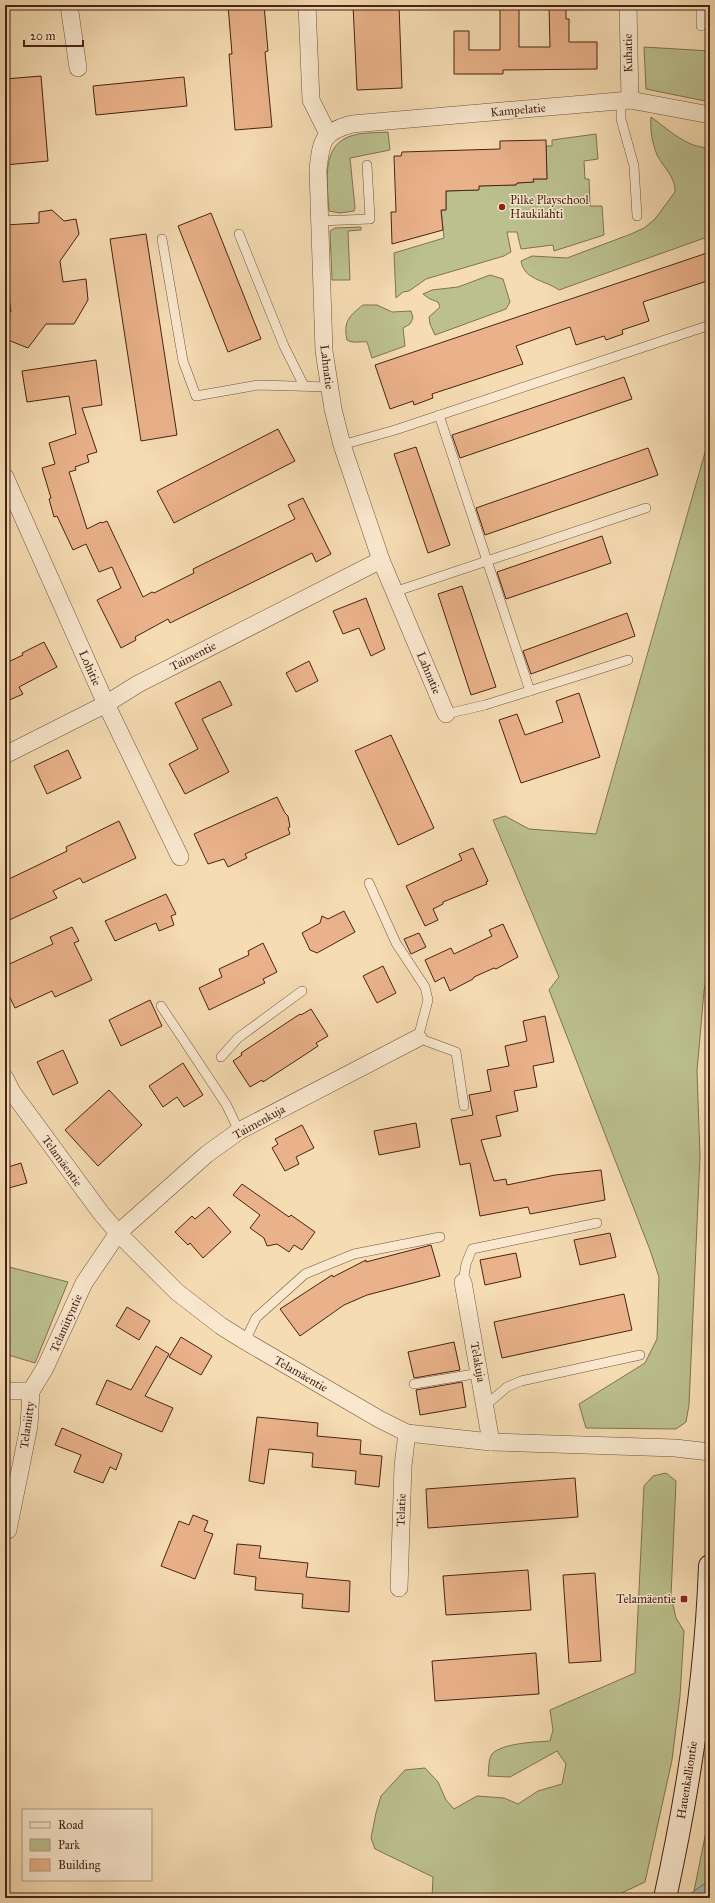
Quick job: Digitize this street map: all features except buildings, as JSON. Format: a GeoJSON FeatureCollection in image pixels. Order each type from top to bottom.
{"type":"FeatureCollection","features":[{"type":"Feature","properties":{"kind":"main road","name":"Hauenkalliontie"},"geometry":{"type":"LineString","coordinates":[[665,1898],[676,1851],[690,1769],[702,1678],[709,1606],[710,1566]]}},
{"type":"Feature","properties":{"kind":"street"},"geometry":{"type":"LineString","coordinates":[[69,5],[78,68]]}},
{"type":"Feature","properties":{"kind":"street"},"geometry":{"type":"LineString","coordinates":[[307,5],[311,100],[328,134]]}},
{"type":"Feature","properties":{"kind":"street","name":"Kuhatie"},"geometry":{"type":"LineString","coordinates":[[625,101],[628,5]]}},
{"type":"Feature","properties":{"kind":"street","name":"Kampelatie"},"geometry":{"type":"LineString","coordinates":[[328,134],[336,129],[352,124],[625,101],[710,115]]}},
{"type":"Feature","properties":{"kind":"street","name":"Lahnatie"},"geometry":{"type":"LineString","coordinates":[[328,134],[320,148],[318,170],[324,351],[329,387],[342,445],[381,560],[446,714]]}},
{"type":"Feature","properties":{"kind":"street","name":"Lohitie"},"geometry":{"type":"LineString","coordinates":[[5,477],[106,704],[180,857]]}},
{"type":"Feature","properties":{"kind":"street","name":"Taimentie"},"geometry":{"type":"LineString","coordinates":[[5,755],[106,704],[138,684],[381,560]]}},
{"type":"Feature","properties":{"kind":"street","name":"Taimenkuja"},"geometry":{"type":"LineString","coordinates":[[118,1233],[207,1154],[240,1131],[418,1038]]}},
{"type":"Feature","properties":{"kind":"street","name":"Telamäentie"},"geometry":{"type":"LineString","coordinates":[[5,1078],[12,1092],[101,1213],[118,1233],[177,1292],[221,1326],[379,1419],[407,1433],[491,1442],[682,1448],[710,1452]]}},
{"type":"Feature","properties":{"kind":"street","name":"Telaniityntie"},"geometry":{"type":"LineString","coordinates":[[32,1391],[46,1368],[84,1283],[118,1233]]}},
{"type":"Feature","properties":{"kind":"street","name":"Telakuja"},"geometry":{"type":"LineString","coordinates":[[463,1282],[486,1405],[491,1442]]}},
{"type":"Feature","properties":{"kind":"street"},"geometry":{"type":"LineString","coordinates":[[5,1391],[32,1391]]}},
{"type":"Feature","properties":{"kind":"street","name":"Telaniitty"},"geometry":{"type":"LineString","coordinates":[[8,1530],[29,1426],[32,1391]]}},
{"type":"Feature","properties":{"kind":"street","name":"Telatie"},"geometry":{"type":"LineString","coordinates":[[400,1588],[403,1466],[407,1433]]}},
{"type":"Feature","properties":{"kind":"lane"},"geometry":{"type":"LineString","coordinates":[[701,5],[701,26]]}},
{"type":"Feature","properties":{"kind":"lane"},"geometry":{"type":"LineString","coordinates":[[625,101],[621,119],[634,166],[637,216]]}},
{"type":"Feature","properties":{"kind":"lane"},"geometry":{"type":"LineString","coordinates":[[319,221],[370,219],[367,165]]}},
{"type":"Feature","properties":{"kind":"lane"},"geometry":{"type":"LineString","coordinates":[[239,234],[284,346],[304,386]]}},
{"type":"Feature","properties":{"kind":"lane"},"geometry":{"type":"LineString","coordinates":[[162,239],[183,361],[196,396],[258,385],[329,387]]}},
{"type":"Feature","properties":{"kind":"lane"},"geometry":{"type":"LineString","coordinates":[[342,445],[439,415],[710,325]]}},
{"type":"Feature","properties":{"kind":"lane"},"geometry":{"type":"LineString","coordinates":[[439,415],[530,691]]}},
{"type":"Feature","properties":{"kind":"lane"},"geometry":{"type":"LineString","coordinates":[[394,592],[646,508]]}},
{"type":"Feature","properties":{"kind":"lane"},"geometry":{"type":"LineString","coordinates":[[446,714],[485,705],[628,660]]}},
{"type":"Feature","properties":{"kind":"lane"},"geometry":{"type":"LineString","coordinates":[[369,883],[396,943],[425,987],[428,1000],[418,1038],[456,1052],[464,1106]]}},
{"type":"Feature","properties":{"kind":"lane"},"geometry":{"type":"LineString","coordinates":[[221,1057],[238,1038],[302,991]]}},
{"type":"Feature","properties":{"kind":"lane"},"geometry":{"type":"LineString","coordinates":[[161,1006],[226,1104],[240,1131]]}},
{"type":"Feature","properties":{"kind":"lane"},"geometry":{"type":"LineString","coordinates":[[463,1282],[466,1264],[472,1250],[597,1223]]}},
{"type":"Feature","properties":{"kind":"lane"},"geometry":{"type":"LineString","coordinates":[[245,1341],[256,1318],[305,1274],[354,1254],[440,1237]]}},
{"type":"Feature","properties":{"kind":"lane"},"geometry":{"type":"LineString","coordinates":[[486,1405],[507,1387],[521,1381],[640,1355]]}},
{"type":"Feature","properties":{"kind":"lane"},"geometry":{"type":"LineString","coordinates":[[414,1384],[480,1373]]}},
{"type":"Feature","properties":{"kind":"green space"},"geometry":{"type":"Polygon","coordinates":[[[644,47],[710,51],[710,102],[646,89],[644,47]]]}},
{"type":"Feature","properties":{"kind":"green space"},"geometry":{"type":"Polygon","coordinates":[[[651,117],[686,142],[710,148],[710,236],[559,290],[531,276],[526,272],[521,261],[532,256],[567,258],[631,234],[644,228],[655,219],[675,192],[675,187],[671,177],[655,150],[651,132],[651,117]]]}},
{"type":"Feature","properties":{"kind":"green space"},"geometry":{"type":"Polygon","coordinates":[[[388,132],[390,150],[350,158],[355,208],[354,211],[340,213],[329,211],[327,180],[329,159],[333,150],[339,142],[353,135],[388,132]]]}},
{"type":"Feature","properties":{"kind":"green space"},"geometry":{"type":"Polygon","coordinates":[[[596,134],[598,159],[584,161],[585,179],[589,179],[590,206],[602,206],[604,235],[554,251],[553,245],[521,249],[517,232],[507,232],[511,252],[504,256],[426,279],[409,291],[403,292],[396,298],[394,253],[444,238],[441,210],[446,210],[446,191],[478,190],[479,186],[516,185],[517,183],[533,182],[533,179],[547,179],[546,146],[552,146],[552,140],[596,134]]]}},
{"type":"Feature","properties":{"kind":"green space"},"geometry":{"type":"Polygon","coordinates":[[[361,227],[361,230],[348,231],[350,280],[332,280],[330,231],[335,228],[361,227]]]}},
{"type":"Feature","properties":{"kind":"green space"},"geometry":{"type":"Polygon","coordinates":[[[490,275],[503,279],[510,302],[506,309],[435,335],[430,324],[429,317],[440,307],[438,302],[423,294],[432,290],[458,287],[490,275]]]}},
{"type":"Feature","properties":{"kind":"green space"},"geometry":{"type":"Polygon","coordinates":[[[363,305],[377,305],[392,312],[411,311],[413,318],[410,324],[403,328],[405,346],[372,358],[367,342],[354,342],[347,340],[346,328],[348,320],[363,305]]]}},
{"type":"Feature","properties":{"kind":"green space"},"geometry":{"type":"Polygon","coordinates":[[[710,435],[710,959],[704,991],[697,1071],[700,1156],[689,1405],[686,1422],[676,1429],[586,1428],[579,1404],[645,1363],[657,1339],[659,1277],[650,1250],[549,990],[559,977],[493,820],[505,816],[529,829],[596,834],[710,435]]]}},
{"type":"Feature","properties":{"kind":"green space"},"geometry":{"type":"Polygon","coordinates":[[[5,1266],[68,1282],[35,1363],[5,1354],[5,1266]]]}},
{"type":"Feature","properties":{"kind":"green space"},"geometry":{"type":"Polygon","coordinates":[[[666,1473],[676,1481],[671,1596],[676,1618],[684,1631],[680,1696],[672,1760],[645,1882],[611,1898],[432,1898],[433,1877],[375,1849],[371,1838],[381,1796],[405,1770],[425,1768],[438,1782],[446,1800],[454,1809],[477,1796],[504,1798],[518,1804],[538,1791],[562,1784],[566,1764],[557,1751],[510,1777],[488,1776],[489,1762],[492,1754],[503,1747],[550,1741],[553,1730],[550,1710],[635,1673],[644,1486],[653,1476],[666,1473]]]}},
{"type":"Feature","properties":{"kind":"green space"},"geometry":{"type":"Polygon","coordinates":[[[710,1812],[710,1880],[694,1891],[710,1812]]]}},
{"type":"Feature","properties":{"kind":"water"},"geometry":{"type":"Polygon","coordinates":[[[710,1880],[710,1898],[684,1898],[710,1880]]]}},
{"type":"Feature","properties":{"kind":"place","name":"Pilke Playschool Haukilahti"},"geometry":{"type":"Point","coordinates":[502,207]}},
{"type":"Feature","properties":{"kind":"place","name":"Telamäentie"},"geometry":{"type":"Point","coordinates":[684,1599]}}]}
